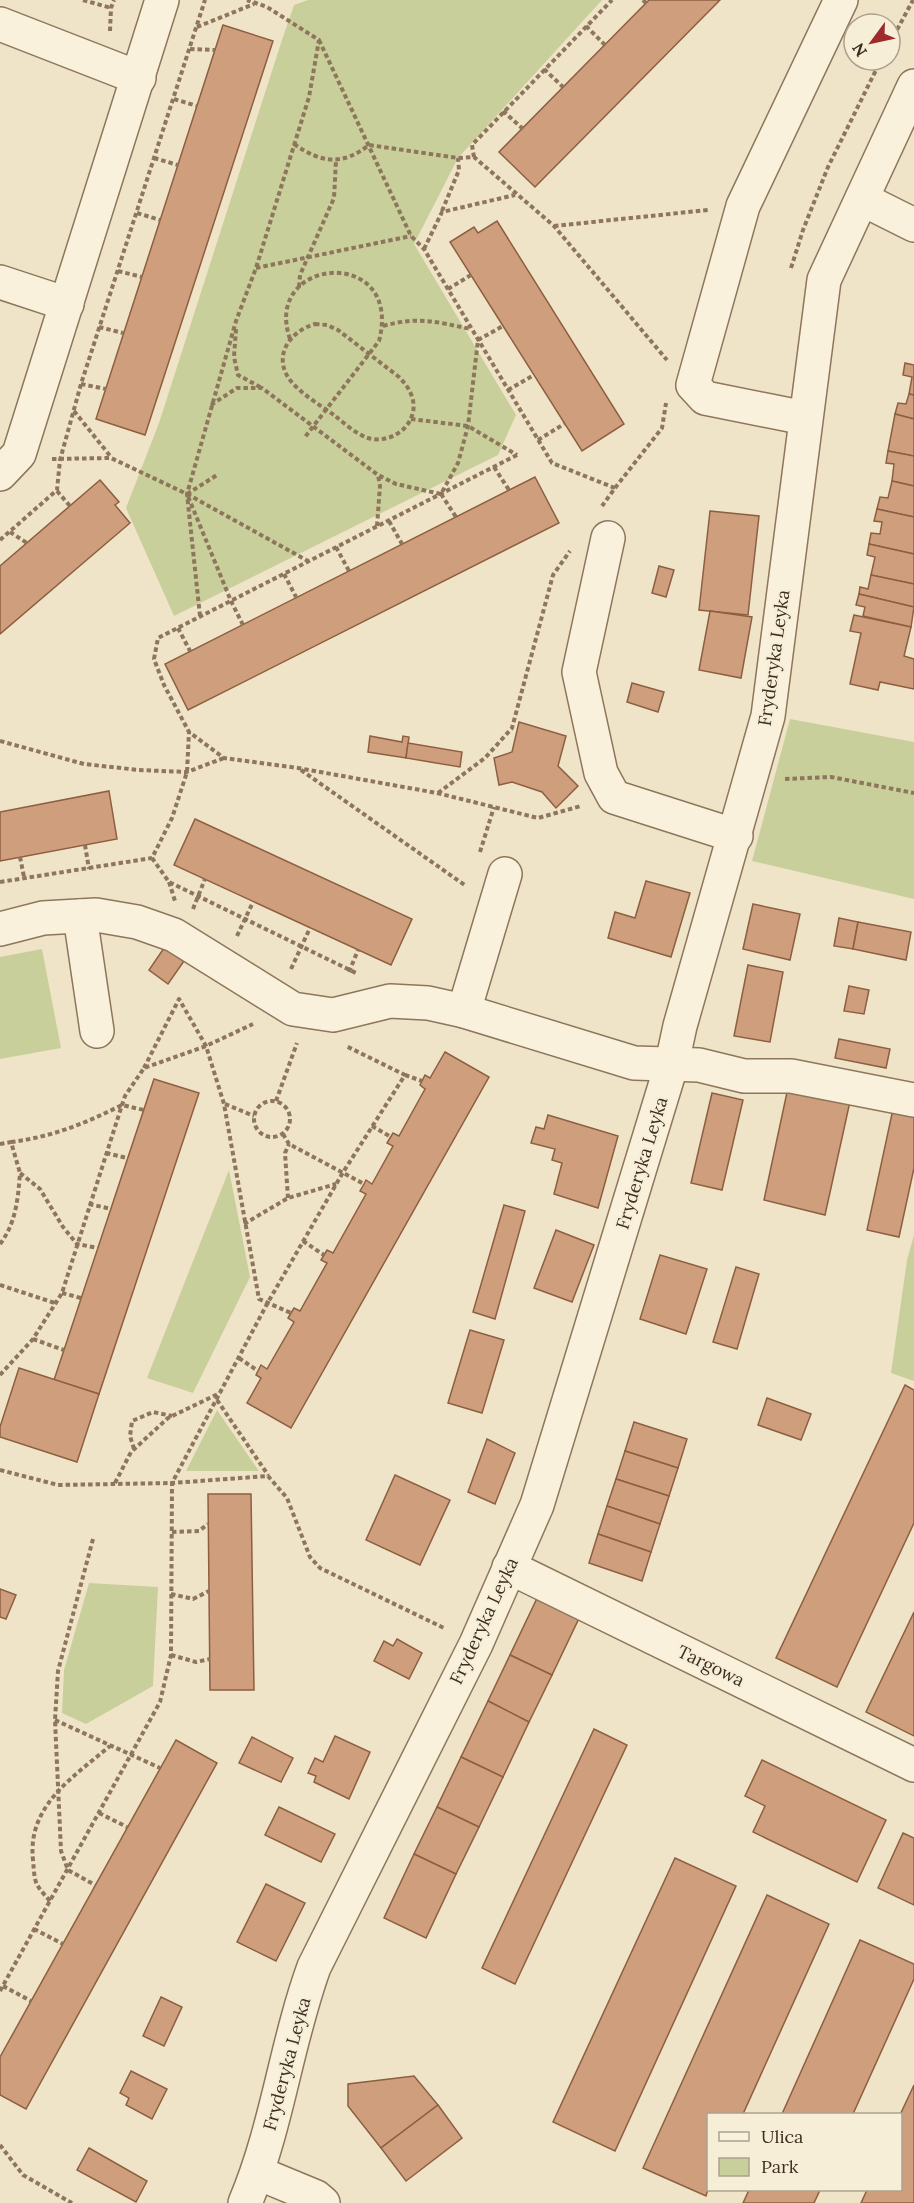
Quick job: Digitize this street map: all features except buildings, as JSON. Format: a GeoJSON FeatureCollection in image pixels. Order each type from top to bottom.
{"type":"FeatureCollection","features":[{"type":"Feature","properties":{"kind":"street"},"geometry":{"type":"LineString","coordinates":[[9,464],[67,304],[162,0]]}},
{"type":"Feature","properties":{"kind":"street"},"geometry":{"type":"LineString","coordinates":[[805,418],[680,392],[743,206],[841,0]]}},
{"type":"Feature","properties":{"kind":"street"},"geometry":{"type":"LineString","coordinates":[[0,24],[139,78]]}},
{"type":"Feature","properties":{"kind":"street","name":"Fryderyka Leyka"},"geometry":{"type":"LineString","coordinates":[[245,2203],[258,2173],[302,2001],[314,1967],[476,1644],[537,1505],[672,1064],[680,1026],[768,716],[824,280],[914,87]]}},
{"type":"Feature","properties":{"kind":"street"},"geometry":{"type":"LineString","coordinates":[[862,199],[914,225]]}},
{"type":"Feature","properties":{"kind":"street"},"geometry":{"type":"LineString","coordinates":[[0,282],[67,304]]}},
{"type":"Feature","properties":{"kind":"street"},"geometry":{"type":"LineString","coordinates":[[604,523],[579,672],[601,772],[614,797],[735,836]]}},
{"type":"Feature","properties":{"kind":"street"},"geometry":{"type":"LineString","coordinates":[[464,1011],[491,865]]}},
{"type":"Feature","properties":{"kind":"street"},"geometry":{"type":"LineString","coordinates":[[0,929],[43,918],[96,915],[137,921],[174,935],[267,1011],[293,1009],[333,1015],[390,1002],[428,1003],[464,1011],[634,1063],[699,1065],[744,1076],[791,1076],[914,1100]]}},
{"type":"Feature","properties":{"kind":"street"},"geometry":{"type":"LineString","coordinates":[[80,916],[97,1031]]}},
{"type":"Feature","properties":{"kind":"street","name":"Targowa"},"geometry":{"type":"LineString","coordinates":[[509,1567],[914,1765]]}},
{"type":"Feature","properties":{"kind":"street"},"geometry":{"type":"LineString","coordinates":[[258,2173],[323,2203]]}},
{"type":"Feature","properties":{"kind":"path"},"geometry":{"type":"LineString","coordinates":[[83,0],[111,8]]}},
{"type":"Feature","properties":{"kind":"path"},"geometry":{"type":"LineString","coordinates":[[0,540],[57,490],[60,460],[81,384],[205,0]]}},
{"type":"Feature","properties":{"kind":"path"},"geometry":{"type":"LineString","coordinates":[[247,0],[267,7],[319,40],[411,236],[424,249],[552,463],[615,488]]}},
{"type":"Feature","properties":{"kind":"path"},"geometry":{"type":"LineString","coordinates":[[264,0],[267,7]]}},
{"type":"Feature","properties":{"kind":"path"},"geometry":{"type":"LineString","coordinates":[[604,523],[615,488],[662,428],[680,392],[673,367],[554,226],[474,157],[472,145],[612,0]]}},
{"type":"Feature","properties":{"kind":"path"},"geometry":{"type":"LineString","coordinates":[[902,21],[913,0]]}},
{"type":"Feature","properties":{"kind":"path"},"geometry":{"type":"LineString","coordinates":[[197,28],[255,4]]}},
{"type":"Feature","properties":{"kind":"path"},"geometry":{"type":"LineString","coordinates":[[586,26],[605,45]]}},
{"type":"Feature","properties":{"kind":"path"},"geometry":{"type":"LineString","coordinates":[[200,616],[186,494],[236,321],[256,268],[309,97],[319,40]]}},
{"type":"Feature","properties":{"kind":"path"},"geometry":{"type":"LineString","coordinates":[[190,50],[215,50]]}},
{"type":"Feature","properties":{"kind":"path"},"geometry":{"type":"LineString","coordinates":[[544,69],[563,87]]}},
{"type":"Feature","properties":{"kind":"path"},"geometry":{"type":"LineString","coordinates":[[174,99],[197,106]]}},
{"type":"Feature","properties":{"kind":"path"},"geometry":{"type":"LineString","coordinates":[[503,111],[522,129]]}},
{"type":"Feature","properties":{"kind":"path"},"geometry":{"type":"LineString","coordinates":[[294,144],[321,159],[336,160],[351,157],[369,145],[458,158],[474,157]]}},
{"type":"Feature","properties":{"kind":"path"},"geometry":{"type":"LineString","coordinates":[[154,158],[178,165]]}},
{"type":"Feature","properties":{"kind":"path"},"geometry":{"type":"LineString","coordinates":[[424,249],[459,170],[458,158]]}},
{"type":"Feature","properties":{"kind":"path"},"geometry":{"type":"LineString","coordinates":[[298,288],[300,275],[334,198],[336,160]]}},
{"type":"Feature","properties":{"kind":"path"},"geometry":{"type":"LineString","coordinates":[[442,212],[516,195]]}},
{"type":"Feature","properties":{"kind":"path"},"geometry":{"type":"LineString","coordinates":[[554,226],[743,206]]}},
{"type":"Feature","properties":{"kind":"path"},"geometry":{"type":"LineString","coordinates":[[137,213],[160,220]]}},
{"type":"Feature","properties":{"kind":"path"},"geometry":{"type":"LineString","coordinates":[[256,268],[411,236]]}},
{"type":"Feature","properties":{"kind":"path"},"geometry":{"type":"LineString","coordinates":[[118,271],[142,277]]}},
{"type":"Feature","properties":{"kind":"path"},"geometry":{"type":"LineString","coordinates":[[290,339],[286,316],[290,301],[298,288],[310,278],[324,273],[340,272],[355,276],[367,284],[377,296],[382,311],[383,326],[379,341],[305,437]]}},
{"type":"Feature","properties":{"kind":"path"},"geometry":{"type":"LineString","coordinates":[[448,289],[471,275]]}},
{"type":"Feature","properties":{"kind":"path"},"geometry":{"type":"LineString","coordinates":[[383,326],[405,320],[423,319],[472,329]]}},
{"type":"Feature","properties":{"kind":"path"},"geometry":{"type":"LineString","coordinates":[[236,321],[234,357],[238,375],[262,388],[378,475],[396,484],[441,494],[456,517]]}},
{"type":"Feature","properties":{"kind":"path"},"geometry":{"type":"LineString","coordinates":[[315,324],[327,325],[338,330],[370,354],[408,385],[412,397],[411,419],[392,437],[380,440],[368,438],[357,432],[327,410],[290,380],[284,369],[284,356],[290,339],[303,327],[315,324]]}},
{"type":"Feature","properties":{"kind":"path"},"geometry":{"type":"LineString","coordinates":[[478,340],[503,326]]}},
{"type":"Feature","properties":{"kind":"path"},"geometry":{"type":"LineString","coordinates":[[99,327],[123,333]]}},
{"type":"Feature","properties":{"kind":"path"},"geometry":{"type":"LineString","coordinates":[[441,494],[458,462],[468,426],[478,340]]}},
{"type":"Feature","properties":{"kind":"path"},"geometry":{"type":"LineString","coordinates":[[508,390],[534,375]]}},
{"type":"Feature","properties":{"kind":"path"},"geometry":{"type":"LineString","coordinates":[[81,384],[105,389]]}},
{"type":"Feature","properties":{"kind":"path"},"geometry":{"type":"LineString","coordinates":[[211,405],[237,388],[262,388]]}},
{"type":"Feature","properties":{"kind":"path"},"geometry":{"type":"LineString","coordinates":[[74,411],[111,458],[186,494],[308,561]]}},
{"type":"Feature","properties":{"kind":"path"},"geometry":{"type":"LineString","coordinates":[[224,758],[189,732],[164,685],[154,659],[158,638],[517,455],[468,426],[411,419]]}},
{"type":"Feature","properties":{"kind":"path"},"geometry":{"type":"LineString","coordinates":[[538,440],[564,424]]}},
{"type":"Feature","properties":{"kind":"path"},"geometry":{"type":"LineString","coordinates":[[9,464],[111,458]]}},
{"type":"Feature","properties":{"kind":"path"},"geometry":{"type":"LineString","coordinates":[[494,467],[509,490]]}},
{"type":"Feature","properties":{"kind":"path"},"geometry":{"type":"LineString","coordinates":[[186,494],[217,475]]}},
{"type":"Feature","properties":{"kind":"path"},"geometry":{"type":"LineString","coordinates":[[377,527],[380,486],[378,475]]}},
{"type":"Feature","properties":{"kind":"path"},"geometry":{"type":"LineString","coordinates":[[57,490],[70,506]]}},
{"type":"Feature","properties":{"kind":"path"},"geometry":{"type":"LineString","coordinates":[[186,494],[243,625]]}},
{"type":"Feature","properties":{"kind":"path"},"geometry":{"type":"LineString","coordinates":[[389,521],[402,544]]}},
{"type":"Feature","properties":{"kind":"path"},"geometry":{"type":"LineString","coordinates":[[9,532],[27,543]]}},
{"type":"Feature","properties":{"kind":"path"},"geometry":{"type":"LineString","coordinates":[[437,793],[485,758],[512,728],[553,575],[574,546]]}},
{"type":"Feature","properties":{"kind":"path"},"geometry":{"type":"LineString","coordinates":[[336,547],[349,571]]}},
{"type":"Feature","properties":{"kind":"path"},"geometry":{"type":"LineString","coordinates":[[284,574],[296,597]]}},
{"type":"Feature","properties":{"kind":"path"},"geometry":{"type":"LineString","coordinates":[[178,628],[190,651]]}},
{"type":"Feature","properties":{"kind":"path"},"geometry":{"type":"LineString","coordinates":[[152,858],[172,818],[187,772],[189,732]]}},
{"type":"Feature","properties":{"kind":"path"},"geometry":{"type":"LineString","coordinates":[[0,741],[84,764],[139,770],[187,772],[224,758],[298,768],[437,793],[538,818],[614,797]]}},
{"type":"Feature","properties":{"kind":"path"},"geometry":{"type":"LineString","coordinates":[[298,768],[468,887],[471,877]]}},
{"type":"Feature","properties":{"kind":"path"},"geometry":{"type":"LineString","coordinates":[[752,774],[774,779],[831,777],[914,793]]}},
{"type":"Feature","properties":{"kind":"path"},"geometry":{"type":"LineString","coordinates":[[491,865],[494,807]]}},
{"type":"Feature","properties":{"kind":"path"},"geometry":{"type":"LineString","coordinates":[[85,845],[88,869]]}},
{"type":"Feature","properties":{"kind":"path"},"geometry":{"type":"LineString","coordinates":[[20,857],[24,877]]}},
{"type":"Feature","properties":{"kind":"path"},"geometry":{"type":"LineString","coordinates":[[0,882],[152,858]]}},
{"type":"Feature","properties":{"kind":"path"},"geometry":{"type":"LineString","coordinates":[[152,858],[169,882],[359,975]]}},
{"type":"Feature","properties":{"kind":"path"},"geometry":{"type":"LineString","coordinates":[[198,896],[205,879]]}},
{"type":"Feature","properties":{"kind":"path"},"geometry":{"type":"LineString","coordinates":[[144,1068],[206,1046],[267,1011],[310,928]]}},
{"type":"Feature","properties":{"kind":"path"},"geometry":{"type":"LineString","coordinates":[[0,1375],[33,1338],[62,1293],[125,1096],[144,1068],[179,999],[206,1046],[224,1104],[259,1299],[291,1313]]}},
{"type":"Feature","properties":{"kind":"path"},"geometry":{"type":"LineString","coordinates":[[276,1101],[300,1036]]}},
{"type":"Feature","properties":{"kind":"path"},"geometry":{"type":"LineString","coordinates":[[344,1045],[422,1081]]}},
{"type":"Feature","properties":{"kind":"path"},"geometry":{"type":"LineString","coordinates":[[0,1991],[159,1702],[171,1655],[172,1483],[267,1304],[342,1174],[405,1075]]}},
{"type":"Feature","properties":{"kind":"path"},"geometry":{"type":"LineString","coordinates":[[276,1101],[290,1113],[291,1123],[283,1134],[278,1137],[268,1137],[259,1133],[254,1116],[258,1108],[266,1102],[276,1101]]}},
{"type":"Feature","properties":{"kind":"path"},"geometry":{"type":"LineString","coordinates":[[224,1104],[254,1116]]}},
{"type":"Feature","properties":{"kind":"path"},"geometry":{"type":"LineString","coordinates":[[0,1144],[38,1139],[67,1130],[89,1122],[122,1105],[144,1110]]}},
{"type":"Feature","properties":{"kind":"path"},"geometry":{"type":"LineString","coordinates":[[372,1126],[391,1137]]}},
{"type":"Feature","properties":{"kind":"path"},"geometry":{"type":"LineString","coordinates":[[283,1134],[289,1144],[364,1184]]}},
{"type":"Feature","properties":{"kind":"path"},"geometry":{"type":"LineString","coordinates":[[0,1244],[9,1232],[18,1202],[20,1173],[11,1142]]}},
{"type":"Feature","properties":{"kind":"path"},"geometry":{"type":"LineString","coordinates":[[288,1198],[285,1153],[289,1144]]}},
{"type":"Feature","properties":{"kind":"path"},"geometry":{"type":"LineString","coordinates":[[106,1153],[127,1158]]}},
{"type":"Feature","properties":{"kind":"path"},"geometry":{"type":"LineString","coordinates":[[20,1173],[40,1189],[63,1227],[77,1244],[98,1248]]}},
{"type":"Feature","properties":{"kind":"path"},"geometry":{"type":"LineString","coordinates":[[244,1224],[288,1198],[336,1184]]}},
{"type":"Feature","properties":{"kind":"path"},"geometry":{"type":"LineString","coordinates":[[89,1204],[111,1209]]}},
{"type":"Feature","properties":{"kind":"path"},"geometry":{"type":"LineString","coordinates":[[303,1241],[324,1254]]}},
{"type":"Feature","properties":{"kind":"path"},"geometry":{"type":"LineString","coordinates":[[0,1285],[55,1303]]}},
{"type":"Feature","properties":{"kind":"path"},"geometry":{"type":"LineString","coordinates":[[62,1293],[81,1298]]}},
{"type":"Feature","properties":{"kind":"path"},"geometry":{"type":"LineString","coordinates":[[33,1338],[64,1350]]}},
{"type":"Feature","properties":{"kind":"path"},"geometry":{"type":"LineString","coordinates":[[239,1358],[258,1371]]}},
{"type":"Feature","properties":{"kind":"path"},"geometry":{"type":"LineString","coordinates":[[115,1483],[134,1449],[168,1418],[220,1393]]}},
{"type":"Feature","properties":{"kind":"path"},"geometry":{"type":"LineString","coordinates":[[217,1400],[268,1476],[287,1498],[310,1557],[320,1568],[455,1633]]}},
{"type":"Feature","properties":{"kind":"path"},"geometry":{"type":"LineString","coordinates":[[134,1449],[130,1436],[132,1421],[153,1412],[173,1416]]}},
{"type":"Feature","properties":{"kind":"path"},"geometry":{"type":"LineString","coordinates":[[0,1470],[58,1485],[172,1483],[268,1476]]}},
{"type":"Feature","properties":{"kind":"path"},"geometry":{"type":"LineString","coordinates":[[172,1532],[199,1531],[208,1524]]}},
{"type":"Feature","properties":{"kind":"path"},"geometry":{"type":"LineString","coordinates":[[93,1539],[58,1671],[55,1720],[61,1851],[68,1870],[95,1885]]}},
{"type":"Feature","properties":{"kind":"path"},"geometry":{"type":"LineString","coordinates":[[171,1594],[193,1599],[209,1591]]}},
{"type":"Feature","properties":{"kind":"path"},"geometry":{"type":"LineString","coordinates":[[171,1655],[196,1662],[210,1659]]}},
{"type":"Feature","properties":{"kind":"path"},"geometry":{"type":"LineString","coordinates":[[55,1720],[160,1768]]}},
{"type":"Feature","properties":{"kind":"path"},"geometry":{"type":"LineString","coordinates":[[50,1901],[35,1884],[31,1845],[41,1812],[57,1792],[110,1746]]}},
{"type":"Feature","properties":{"kind":"path"},"geometry":{"type":"LineString","coordinates":[[99,1813],[127,1827]]}},
{"type":"Feature","properties":{"kind":"path"},"geometry":{"type":"LineString","coordinates":[[34,1929],[63,1944]]}},
{"type":"Feature","properties":{"kind":"path"},"geometry":{"type":"LineString","coordinates":[[3,1986],[31,2001]]}},
{"type":"Feature","properties":{"kind":"path"},"geometry":{"type":"LineString","coordinates":[[0,2145],[23,2175],[72,2203]]}},
{"type":"Feature","properties":{"kind":"green space"},"geometry":{"type":"Polygon","coordinates":[[[308,0],[602,0],[458,158],[414,244],[516,415],[498,455],[174,616],[126,508],[159,423],[294,5],[308,0]]]}},
{"type":"Feature","properties":{"kind":"green space"},"geometry":{"type":"Polygon","coordinates":[[[790,719],[914,742],[914,899],[752,861],[790,719]]]}},
{"type":"Feature","properties":{"kind":"green space"},"geometry":{"type":"Polygon","coordinates":[[[42,949],[61,1048],[0,1059],[0,957],[42,949]]]}},
{"type":"Feature","properties":{"kind":"green space"},"geometry":{"type":"Polygon","coordinates":[[[229,1170],[250,1277],[193,1393],[147,1378],[229,1170]]]}},
{"type":"Feature","properties":{"kind":"green space"},"geometry":{"type":"Polygon","coordinates":[[[914,1235],[914,1381],[891,1373],[907,1260],[914,1235]]]}},
{"type":"Feature","properties":{"kind":"green space"},"geometry":{"type":"Polygon","coordinates":[[[217,1410],[259,1471],[186,1471],[217,1410]]]}},
{"type":"Feature","properties":{"kind":"green space"},"geometry":{"type":"Polygon","coordinates":[[[89,1583],[158,1587],[153,1686],[86,1724],[62,1713],[64,1670],[89,1583]]]}}]}
